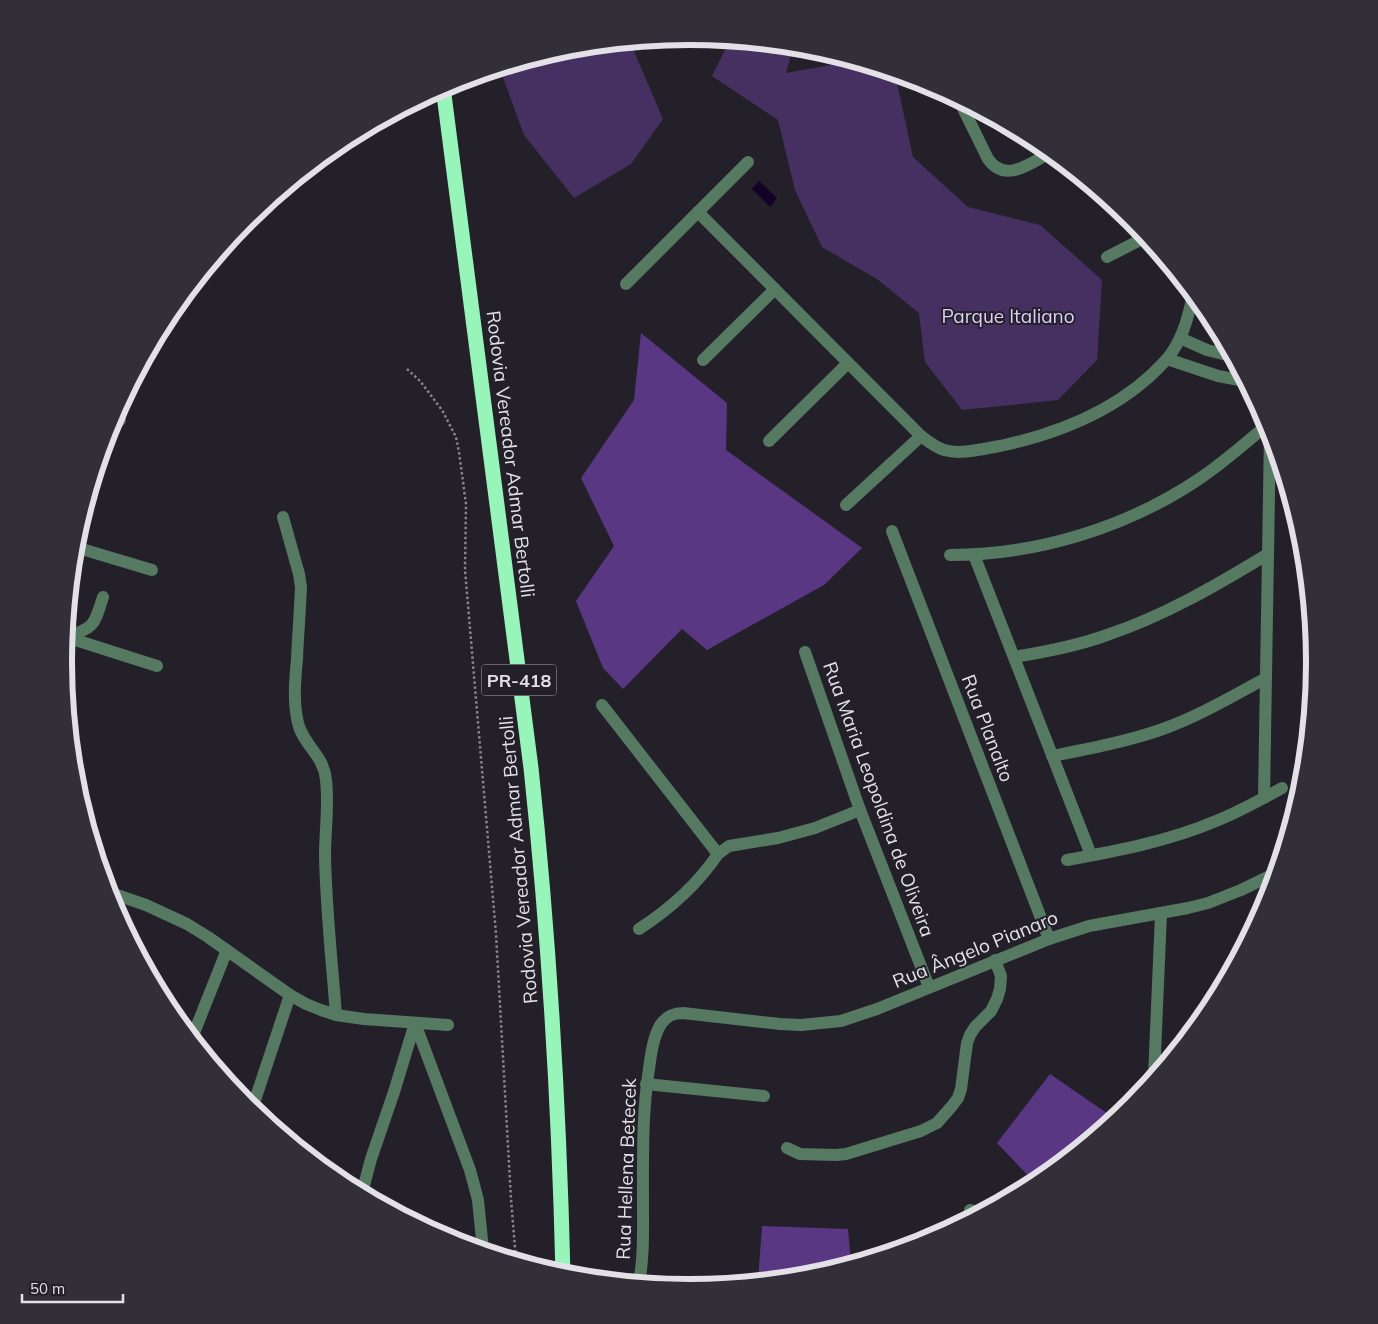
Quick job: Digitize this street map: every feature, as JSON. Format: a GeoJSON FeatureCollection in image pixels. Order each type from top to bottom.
{"type":"FeatureCollection","features":[{"type":"Feature","properties":{"kind":"highway","name":"Rodovia Vereador Admar Bertolli"},"geometry":{"type":"LineString","coordinates":[[444,96],[531,768],[540,856],[550,969],[564,1266]]}},
{"type":"Feature","properties":{"kind":"street"},"geometry":{"type":"LineString","coordinates":[[963,109],[993,166],[1010,172],[1018,170],[1043,157]]}},
{"type":"Feature","properties":{"kind":"street"},"geometry":{"type":"LineString","coordinates":[[626,284],[748,162]]}},
{"type":"Feature","properties":{"kind":"street"},"geometry":{"type":"LineString","coordinates":[[698,212],[921,436],[932,444],[952,452],[1021,441],[1049,433],[1103,410],[1123,398],[1167,359],[1180,338],[1189,316],[1191,304]]}},
{"type":"Feature","properties":{"kind":"street"},"geometry":{"type":"LineString","coordinates":[[1107,256],[1139,240]]}},
{"type":"Feature","properties":{"kind":"street"},"geometry":{"type":"LineString","coordinates":[[703,360],[775,289]]}},
{"type":"Feature","properties":{"kind":"street"},"geometry":{"type":"LineString","coordinates":[[1180,338],[1207,350],[1223,354]]}},
{"type":"Feature","properties":{"kind":"street"},"geometry":{"type":"LineString","coordinates":[[1167,359],[1218,376],[1237,379]]}},
{"type":"Feature","properties":{"kind":"street"},"geometry":{"type":"LineString","coordinates":[[768,441],[848,363]]}},
{"type":"Feature","properties":{"kind":"street"},"geometry":{"type":"LineString","coordinates":[[950,555],[974,555],[1046,545],[1079,535],[1142,510],[1200,478],[1261,430]]}},
{"type":"Feature","properties":{"kind":"street"},"geometry":{"type":"LineString","coordinates":[[846,505],[921,436]]}},
{"type":"Feature","properties":{"kind":"street"},"geometry":{"type":"LineString","coordinates":[[1264,798],[1270,455]]}},
{"type":"Feature","properties":{"kind":"street"},"geometry":{"type":"LineString","coordinates":[[283,517],[301,587],[295,709],[303,736],[318,756],[326,777],[326,889],[336,1015]]}},
{"type":"Feature","properties":{"kind":"street","name":"Rua Planalto"},"geometry":{"type":"LineString","coordinates":[[892,531],[1049,938]]}},
{"type":"Feature","properties":{"kind":"street"},"geometry":{"type":"LineString","coordinates":[[83,549],[152,570]]}},
{"type":"Feature","properties":{"kind":"street"},"geometry":{"type":"LineString","coordinates":[[1014,657],[1078,644],[1136,624],[1202,593],[1268,554]]}},
{"type":"Feature","properties":{"kind":"street"},"geometry":{"type":"LineString","coordinates":[[974,555],[1091,855]]}},
{"type":"Feature","properties":{"kind":"street"},"geometry":{"type":"LineString","coordinates":[[73,635],[87,630],[92,625],[103,597]]}},
{"type":"Feature","properties":{"kind":"street"},"geometry":{"type":"LineString","coordinates":[[73,639],[157,666]]}},
{"type":"Feature","properties":{"kind":"street","name":"Rua Maria Leopoldina de Oliveira"},"geometry":{"type":"LineString","coordinates":[[805,652],[860,810],[929,987]]}},
{"type":"Feature","properties":{"kind":"street"},"geometry":{"type":"LineString","coordinates":[[1052,756],[1102,746],[1160,730],[1200,713],[1266,678]]}},
{"type":"Feature","properties":{"kind":"street"},"geometry":{"type":"LineString","coordinates":[[602,705],[718,854]]}},
{"type":"Feature","properties":{"kind":"street"},"geometry":{"type":"LineString","coordinates":[[1067,860],[1155,841],[1192,830],[1216,821],[1282,788]]}},
{"type":"Feature","properties":{"kind":"street"},"geometry":{"type":"LineString","coordinates":[[639,929],[670,907],[702,875],[718,854],[729,846],[778,838],[815,828],[860,810]]}},
{"type":"Feature","properties":{"kind":"street","name":"Rua Ângelo Pianaro"},"geometry":{"type":"LineString","coordinates":[[683,1013],[780,1024],[822,1024],[841,1021],[1049,938],[1098,924],[1188,908],[1216,900],[1267,878]]}},
{"type":"Feature","properties":{"kind":"street"},"geometry":{"type":"LineString","coordinates":[[118,895],[167,914],[194,928],[290,995],[306,1004],[336,1015],[448,1025]]}},
{"type":"Feature","properties":{"kind":"street"},"geometry":{"type":"LineString","coordinates":[[1154,1067],[1161,914]]}},
{"type":"Feature","properties":{"kind":"street"},"geometry":{"type":"LineString","coordinates":[[195,1031],[227,950]]}},
{"type":"Feature","properties":{"kind":"street"},"geometry":{"type":"LineString","coordinates":[[787,1148],[800,1154],[846,1154],[921,1132],[938,1123],[958,1098],[970,1035],[975,1027],[991,1011],[997,999],[1000,989],[1000,976],[995,960]]}},
{"type":"Feature","properties":{"kind":"street"},"geometry":{"type":"LineString","coordinates":[[255,1100],[290,995]]}},
{"type":"Feature","properties":{"kind":"street","name":"Rua Hellena Betecek"},"geometry":{"type":"LineString","coordinates":[[639,1277],[643,1250],[646,1084],[652,1051],[661,1023],[674,1013],[683,1013]]}},
{"type":"Feature","properties":{"kind":"street"},"geometry":{"type":"LineString","coordinates":[[364,1186],[415,1023]]}},
{"type":"Feature","properties":{"kind":"street"},"geometry":{"type":"LineString","coordinates":[[415,1023],[470,1170],[478,1200],[482,1243]]}},
{"type":"Feature","properties":{"kind":"street"},"geometry":{"type":"LineString","coordinates":[[646,1084],[764,1096]]}},
{"type":"Feature","properties":{"kind":"path"},"geometry":{"type":"LineString","coordinates":[[407,369],[420,380],[432,396],[456,437],[466,504],[464,570],[496,934],[515,1254]]}},
{"type":"Feature","properties":{"kind":"green space","name":"Parque Italiano"},"geometry":{"type":"Polygon","coordinates":[[[727,46],[729,46],[791,54],[786,73],[838,64],[897,82],[913,157],[968,207],[1040,225],[1102,280],[1097,360],[1058,400],[962,410],[925,362],[919,313],[877,279],[822,247],[795,190],[778,120],[712,76],[727,46]]]}},
{"type":"Feature","properties":{"kind":"green space"},"geometry":{"type":"Polygon","coordinates":[[[632,48],[663,119],[631,164],[574,198],[524,135],[502,75],[529,66],[608,50],[632,48]]]}},
{"type":"Feature","properties":{"kind":"shaded area"},"geometry":{"type":"Polygon","coordinates":[[[759,181],[777,198],[770,207],[752,189],[759,181]]]}},
{"type":"Feature","properties":{"kind":"shaded area"},"geometry":{"type":"Polygon","coordinates":[[[641,333],[727,403],[726,450],[862,548],[824,585],[707,650],[682,629],[623,689],[603,668],[576,601],[614,546],[581,478],[634,400],[641,333]]]}},
{"type":"Feature","properties":{"kind":"shaded area"},"geometry":{"type":"Polygon","coordinates":[[[1050,1074],[1108,1114],[1065,1151],[1029,1177],[997,1143],[1050,1074]]]}},
{"type":"Feature","properties":{"kind":"shaded area"},"geometry":{"type":"Polygon","coordinates":[[[762,1226],[848,1229],[850,1258],[809,1267],[758,1275],[762,1226]]]}}]}
